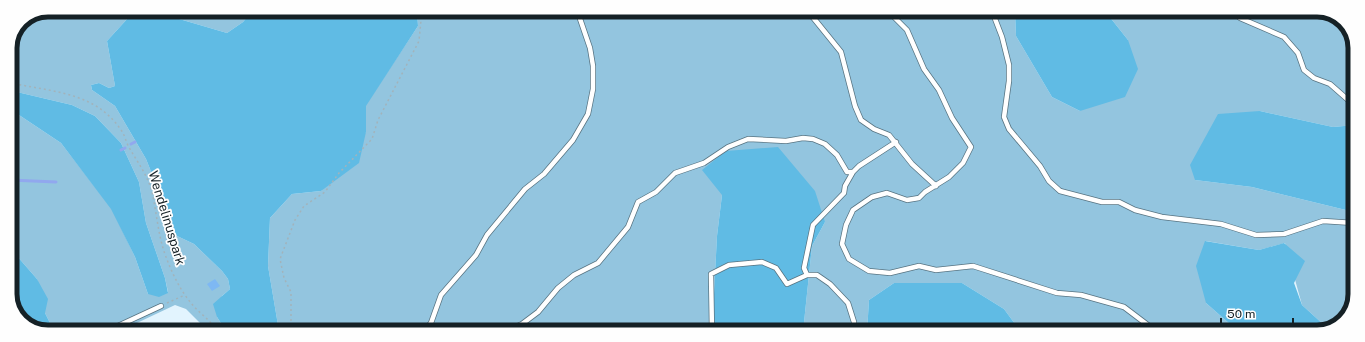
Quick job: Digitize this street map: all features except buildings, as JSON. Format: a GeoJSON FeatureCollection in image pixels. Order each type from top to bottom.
{"type":"FeatureCollection","features":[{"type":"Feature","properties":{"kind":"lane"},"geometry":{"type":"LineString","coordinates":[[429,325],[441,295],[476,255],[487,235],[525,189],[544,174],[574,140],[588,114],[593,89],[593,66],[590,48],[579,17]]}},
{"type":"Feature","properties":{"kind":"lane"},"geometry":{"type":"LineString","coordinates":[[813,17],[841,52],[855,106],[861,120],[874,129],[889,135],[912,164],[936,186]]}},
{"type":"Feature","properties":{"kind":"lane"},"geometry":{"type":"LineString","coordinates":[[894,17],[906,30],[924,69],[939,90],[952,118],[971,147],[963,163],[949,178],[919,198],[907,200],[887,194],[872,197],[853,210],[846,225],[842,244],[849,259],[869,271],[890,273],[918,266],[936,270],[973,266],[1057,293],[1081,295],[1124,307],[1148,325]]}},
{"type":"Feature","properties":{"kind":"lane"},"geometry":{"type":"LineString","coordinates":[[994,17],[1002,36],[1009,64],[1009,81],[1004,117],[1009,129],[1040,166],[1049,181],[1060,191],[1102,202],[1119,202],[1135,210],[1162,217],[1221,224],[1256,235],[1284,234],[1323,221],[1348,223]]}},
{"type":"Feature","properties":{"kind":"lane"},"geometry":{"type":"LineString","coordinates":[[1239,17],[1284,37],[1298,53],[1304,70],[1314,78],[1330,84],[1348,100]]}},
{"type":"Feature","properties":{"kind":"lane"},"geometry":{"type":"LineString","coordinates":[[520,325],[538,312],[558,288],[574,275],[598,262],[628,227],[638,202],[656,192],[675,173],[704,163],[728,147],[748,139],[786,141],[812,138],[825,144],[837,155],[847,172],[853,172]]}},
{"type":"Feature","properties":{"kind":"lane"},"geometry":{"type":"LineString","coordinates":[[807,275],[804,268],[813,225],[844,193],[845,186],[853,172],[859,166],[896,142]]}},
{"type":"Feature","properties":{"kind":"lane"},"geometry":{"type":"LineString","coordinates":[[712,325],[711,274],[729,264],[762,262],[776,268],[787,284],[807,275],[816,275],[830,284],[848,303],[854,325]]}},
{"type":"Feature","properties":{"kind":"lane"},"geometry":{"type":"LineString","coordinates":[[120,325],[161,306]]}},
{"type":"Feature","properties":{"kind":"path"},"geometry":{"type":"LineString","coordinates":[[291,325],[291,292],[284,278],[280,258],[293,225],[304,206],[325,192],[339,173],[372,139],[378,120],[420,41],[422,17]]}},
{"type":"Feature","properties":{"kind":"path","name":"Wendelinuspark"},"geometry":{"type":"LineString","coordinates":[[17,84],[82,98],[104,110],[121,130],[130,149],[140,163],[151,191],[156,224],[166,256],[185,294],[213,325]]}},
{"type":"Feature","properties":{"kind":"path"},"geometry":{"type":"LineString","coordinates":[[169,302],[185,294]]}},
{"type":"Feature","properties":{"kind":"shaded area"},"geometry":{"type":"Polygon","coordinates":[[[48,17],[148,17],[128,18],[107,41],[115,86],[109,88],[99,83],[91,85],[92,90],[115,106],[146,159],[158,189],[166,219],[177,236],[194,244],[222,271],[228,279],[230,289],[222,296],[217,317],[222,325],[202,325],[186,309],[175,305],[133,325],[51,325],[45,313],[37,279],[17,256],[17,114],[61,143],[112,209],[135,257],[148,294],[168,292],[165,278],[146,223],[139,182],[121,143],[95,116],[72,105],[17,92],[17,48],[19,36],[26,26],[36,19],[48,17]]]}},
{"type":"Feature","properties":{"kind":"shaded area"},"geometry":{"type":"Polygon","coordinates":[[[172,17],[247,17],[243,22],[227,33],[172,17]]]}},
{"type":"Feature","properties":{"kind":"shaded area"},"geometry":{"type":"Polygon","coordinates":[[[172,17],[227,33],[243,22],[247,17],[417,17],[418,26],[366,106],[366,132],[359,163],[321,191],[292,194],[270,218],[268,266],[278,325],[222,325],[217,317],[213,304],[230,289],[228,279],[222,271],[194,244],[177,236],[166,219],[158,189],[146,159],[115,106],[92,90],[91,85],[99,83],[109,88],[115,86],[107,41],[128,18],[172,17]]]}},
{"type":"Feature","properties":{"kind":"shaded area"},"geometry":{"type":"Polygon","coordinates":[[[417,17],[1015,17],[1016,36],[1052,97],[1080,111],[1128,40],[1110,17],[1317,17],[1329,19],[1340,27],[1347,40],[1348,126],[1333,127],[1260,111],[1195,180],[1252,187],[1348,211],[1348,294],[1346,306],[1338,317],[1333,321],[1323,324],[1302,305],[1285,243],[1259,250],[1206,241],[1206,303],[1231,325],[1016,325],[1004,309],[962,283],[894,283],[869,300],[867,325],[804,325],[812,246],[825,222],[722,195],[717,236],[712,325],[278,325],[268,266],[270,218],[292,194],[321,191],[366,132],[365,106],[418,26],[417,17]]]}},
{"type":"Feature","properties":{"kind":"shaded area"},"geometry":{"type":"Polygon","coordinates":[[[1015,17],[1110,17],[1128,40],[1138,69],[1125,97],[1080,111],[1052,97],[1016,36],[1015,17]]]}},
{"type":"Feature","properties":{"kind":"shaded area"},"geometry":{"type":"Polygon","coordinates":[[[17,92],[72,105],[95,116],[121,143],[139,182],[146,223],[165,278],[168,293],[159,297],[148,294],[135,257],[111,209],[61,143],[17,114],[17,92]]]}},
{"type":"Feature","properties":{"kind":"shaded area"},"geometry":{"type":"Polygon","coordinates":[[[1260,111],[1333,127],[1348,126],[1348,211],[1252,187],[1195,180],[1190,165],[1218,114],[1260,111]]]}},
{"type":"Feature","properties":{"kind":"shaded area"},"geometry":{"type":"Polygon","coordinates":[[[778,147],[815,191],[825,222],[812,246],[804,325],[712,325],[717,236],[722,195],[702,170],[726,151],[778,147]]]}},
{"type":"Feature","properties":{"kind":"shaded area"},"geometry":{"type":"Polygon","coordinates":[[[1205,241],[1259,250],[1284,243],[1305,261],[1294,283],[1302,305],[1323,324],[1231,325],[1206,303],[1196,266],[1205,241]]]}},
{"type":"Feature","properties":{"kind":"shaded area"},"geometry":{"type":"Polygon","coordinates":[[[17,256],[37,279],[48,299],[45,313],[51,325],[32,321],[25,315],[19,306],[17,296],[17,256]]]}},
{"type":"Feature","properties":{"kind":"shaded area"},"geometry":{"type":"Polygon","coordinates":[[[894,283],[962,283],[1004,309],[1016,325],[867,325],[869,300],[894,283]]]}},
{"type":"Feature","properties":{"kind":"waterway"},"geometry":{"type":"LineString","coordinates":[[131,144],[135,142]]}},
{"type":"Feature","properties":{"kind":"waterway"},"geometry":{"type":"LineString","coordinates":[[121,150],[125,148]]}},
{"type":"Feature","properties":{"kind":"waterway"},"geometry":{"type":"LineString","coordinates":[[17,180],[56,182]]}}]}
